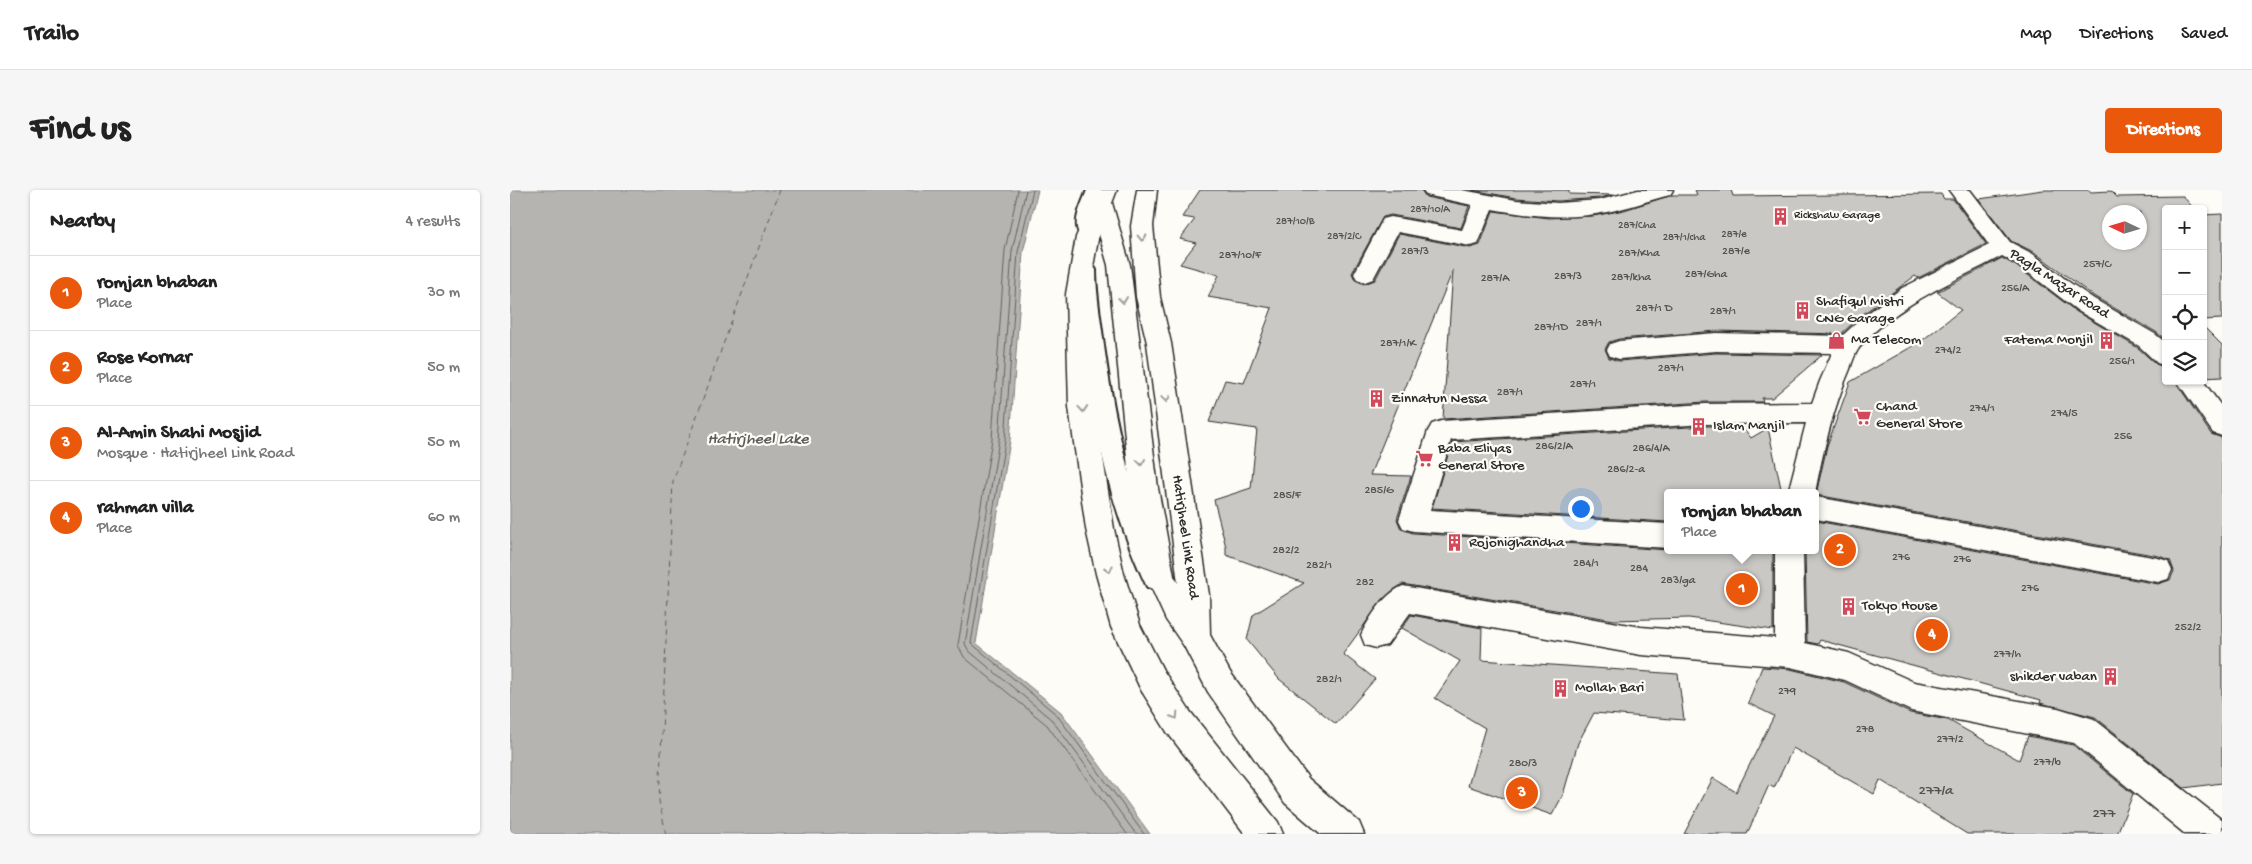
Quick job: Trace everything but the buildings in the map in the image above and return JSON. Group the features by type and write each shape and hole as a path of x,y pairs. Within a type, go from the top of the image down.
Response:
{"street":[{"name":"Hatirjheel Link Road","path":"1147,190 1142,226 1142,252 1148,297 1158,343 1194,595 1195,636 1219,682 1297,791 1347,834"},
{"path":"1433,190 1559,211 1602,207 1663,190"},
{"path":"1802,489 1809,456 1832,381 1848,345 1872,322 1910,294 2002,247 1959,190"},
{"path":"1101,194 1119,265 1144,488 1160,576 1176,612 1195,636"},
{"path":"1101,194 1087,237 1077,294 1085,426 1100,529 1110,574 1126,627 1152,680 1178,721 1214,764 1266,834"},
{"path":"1101,194 1086,219 1086,268 1096,362 1112,455 1142,554 1199,660 1278,765 1357,834"},
{"path":"1365,274 1390,224 1470,239 1484,200"},
{"name":"Pagla Mazar Road","path":"2002,247 2026,259 2060,288 2147,340 2162,353"},
{"path":"1618,350 1716,342 1848,345"},
{"path":"2192,385 2222,426"},
{"path":"1664,536 1413,520 1441,431 1705,414 1823,413"},
{"path":"1819,509 2158,570"},
{"path":"1789,554 1790,653"},
{"path":"1376,635 1403,599 1641,641 1790,653 1849,666 1911,696 2058,723 2083,730 2212,834"}],"water":[{"name":"Hatirjheel Lake","path":"510,190 1038,190 1023,252 1010,441 976,643 1061,712 1150,834 510,834"}],"ferry route":[{"path":"666,834 659,801 673,481 780,190"}],"place":[{"name":"Rickshaw Garage","path":"1780,216"},
{"name":"Shafiqul Mistri CNG Garage","path":"1802,311"},
{"name":"Ma Telecom","path":"1837,340"},
{"name":"Fatema Monjil","path":"2107,340"},
{"name":"Zinnatun Nessa","path":"1377,399"},
{"name":"Chand General Store","path":"1862,416"},
{"name":"Islam Manjil","path":"1699,426"},
{"name":"Baba Eliyas General Store","path":"1424,458"},
{"name":"Rojonighandha","path":"1455,543"},
{"name":"Rose Kornar","path":"1840,550"},
{"name":"romjan bhaban","path":"1742,589"},
{"name":"Tokyo House","path":"1848,606"},
{"name":"rahman villa","path":"1932,635"},
{"name":"shikder vaban","path":"2111,677"},
{"name":"Mollah Bari","path":"1561,688"},
{"name":"Al-Amin Shahi Mosjid","path":"1522,793"}]}
